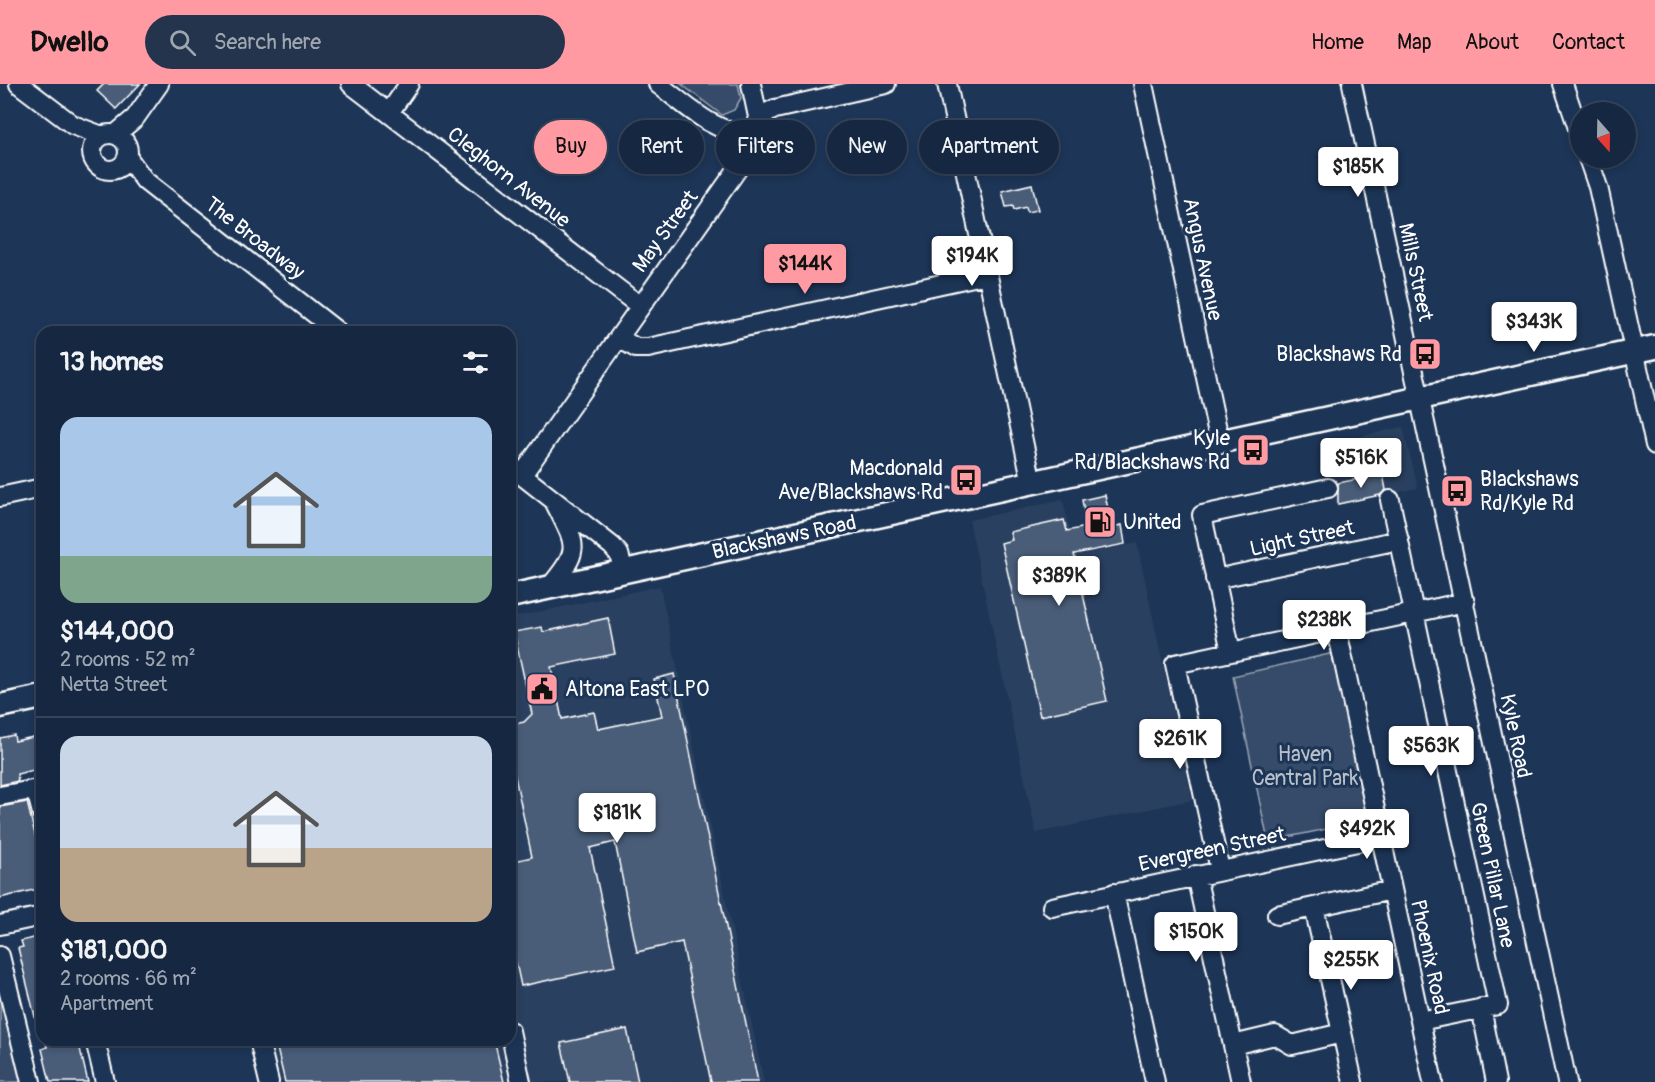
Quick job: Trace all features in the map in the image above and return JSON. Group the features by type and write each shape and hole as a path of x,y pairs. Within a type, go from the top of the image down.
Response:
{"main road":[{"name":"Blackshaws Road","path":"516,595 1645,349"},
{"path":"0,706 36,698"}],"street":[{"path":"20,84 73,124 117,148"},
{"path":"73,124 99,166 117,148 159,84"},
{"name":"Cleghorn Avenue","path":"351,84 640,306"},
{"path":"389,113 409,84"},
{"path":"658,84 708,123 716,127"},
{"path":"752,84 758,117 775,109 886,84"},
{"path":"947,84 1032,483"},
{"name":"Angus Avenue","path":"1143,84 1220,442"},
{"name":"Mills Street","path":"1352,84 1422,399"},
{"path":"1563,84 1570,105"},
{"path":"92,153 94,143 117,148"},
{"name":"The Broadway","path":"117,148 145,181 331,326"},
{"path":"1591,168 1645,349 1655,445"},
{"name":"May Street","path":"516,471 619,339 734,174"},
{"path":"619,339 636,348 648,348 987,274"},
{"name":"Kyle Road","path":"1422,399 1567,1082"},
{"path":"516,471 612,546 619,554 624,572"},
{"path":"1231,652 1202,514 1328,488"},
{"path":"0,497 36,489"},
{"path":"549,588 569,564 574,547 574,541 553,499"},
{"name":"Green Pillar Lane","path":"1390,500 1498,1005 1481,1008"},
{"name":"Light Street","path":"1215,579 1399,540"},
{"path":"1220,870 1175,664 1465,602"},
{"name":"Phoenix Road","path":"1337,630 1433,1082"},
{"path":"0,796 32,790 36,795"},
{"name":"Evergreen Street","path":"1052,907 1381,837"},
{"path":"1196,875 1241,1082"},
{"path":"1277,915 1392,890"},
{"path":"1114,893 1155,1082"},
{"path":"1314,907 1353,1082"},
{"path":"0,925 36,917"},
{"path":"0,956 31,1082"},
{"path":"1420,1021 1481,1008 1496,1082"},
{"path":"1233,1045 1275,1035 1292,1045 1342,1033"},
{"path":"96,1046 105,1082"},
{"path":"260,1046 269,1082"},
{"path":"513,1046 521,1082"}],"shaded area":[{"path":"1403,427 1418,488 1336,505 1323,445"},
{"path":"1063,500 1075,556 1137,543 1192,800 1036,833 969,520"},
{"path":"660,586 764,1082 261,1082 252,1046 516,1046 516,617"}],"green space":[{"path":"681,84 738,84 741,98 734,110 722,115"},
{"name":"Haven Central Park","path":"1334,653 1371,820 1268,841 1233,676"},
{"path":"0,983 25,1082 0,1082"}],"building":[{"path":"104,84 140,84 116,109 97,91"},
{"path":"1032,184 1038,210 1027,212 1026,207 1014,210 1013,206 1006,207 1002,191"},
{"path":"1383,474 1386,490 1380,495 1338,504 1338,483"},
{"path":"1105,495 1112,527 1122,525 1125,544 1074,554 1107,701 1040,716 1001,543 1012,540 1010,532 1064,520 1067,531 1087,527 1082,500"},
{"path":"608,618 615,654 551,667 562,719 594,712 598,729 662,716 654,679 674,674 758,1082 711,1082 682,942 637,952 615,842 590,848 615,966 521,986 516,962 516,861 532,857 516,781 516,724 524,722 532,714 516,641 516,632 542,627 543,632"},
{"path":"14,735 15,741 36,736 36,769 17,774 18,781 0,785 0,738"},
{"path":"27,802 36,839 36,889 0,898 0,807"},
{"path":"36,937 36,1021 18,948 23,947 21,941"},
{"path":"627,1029 638,1082 570,1082 561,1043"},
{"path":"85,1046 80,1049 88,1082 50,1082 42,1049"},
{"path":"276,1046 495,1046 504,1082 285,1082"}],"place":[{"name":"Blackshaws Rd","path":"1425,354"},
{"name":"Kyle Rd/Blackshaws Rd","path":"1253,450"},
{"name":"Macdonald Ave/Blackshaws Rd","path":"966,480"},
{"name":"Blackshaws Rd/Kyle Rd","path":"1457,491"},
{"name":"United","path":"1100,522"},
{"name":"Altona East LPO","path":"542,689"}]}
